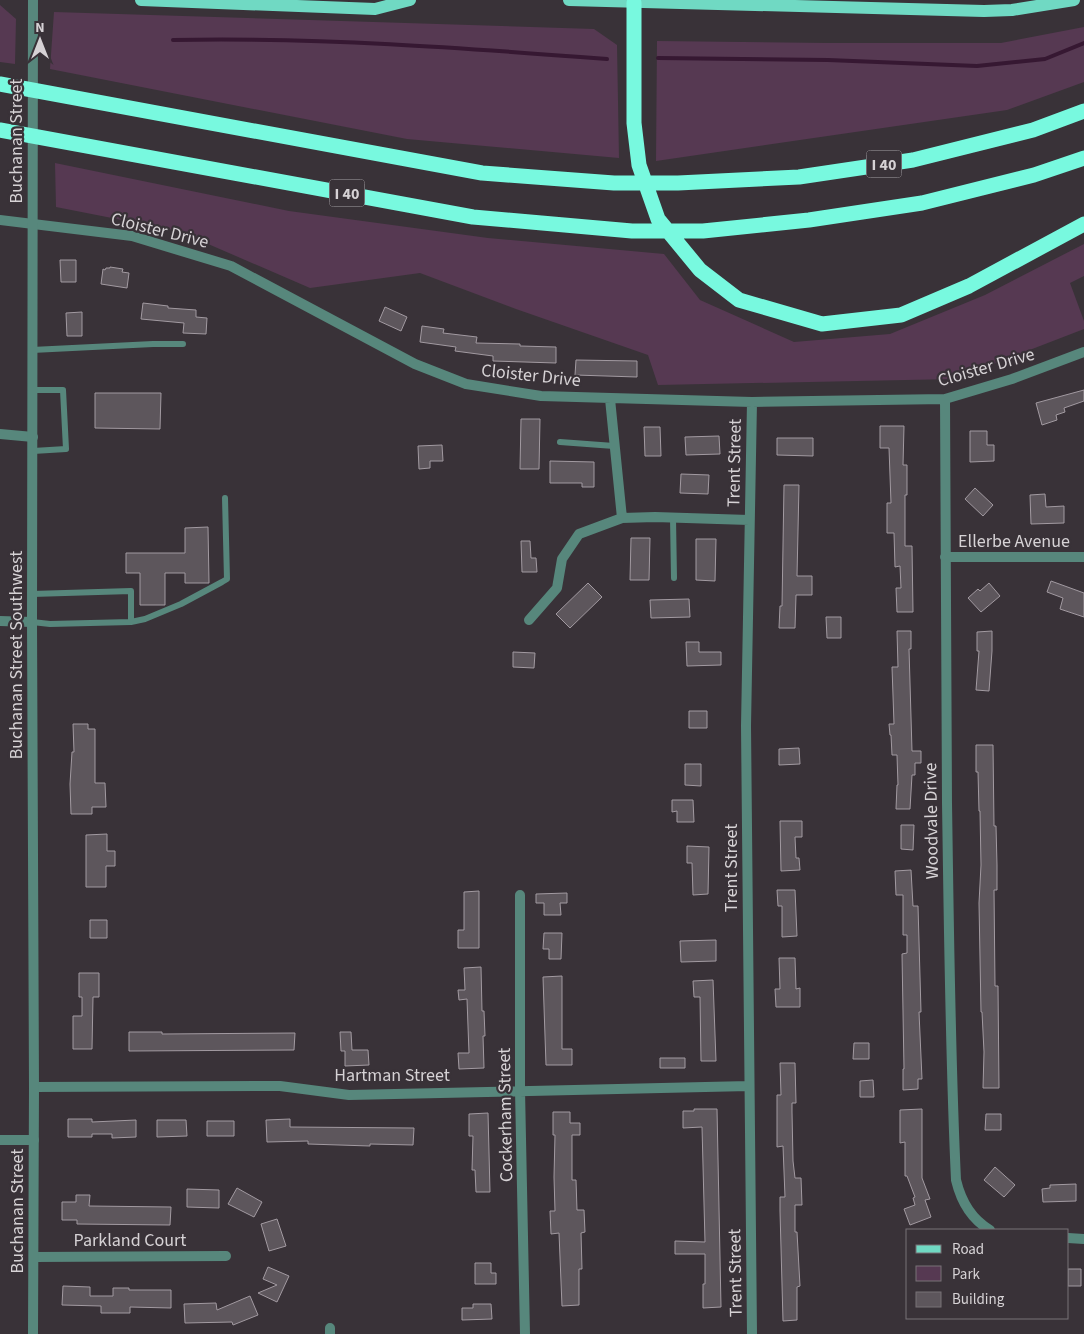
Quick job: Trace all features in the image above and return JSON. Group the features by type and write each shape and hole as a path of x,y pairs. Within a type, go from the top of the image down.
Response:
{"highway":[{"path":"634,1 634,123 639,165 642,174 658,219 700,270 739,300 822,324 901,315 969,286 1084,224"},
{"name":"I 40","path":"0,84 482,173 614,183 678,183 799,177 913,160 1033,130 1084,111"},
{"name":"I 40","path":"0,130 473,217 632,231 703,231 809,220 922,202 1034,175 1084,158"}],"main road":[{"path":"141,0 375,9 410,0"},
{"path":"569,0 897,4 1012,10 1069,1"}],"street":[{"name":"Buchanan Street","path":"32,0 32,223"},
{"name":"Cloister Drive","path":"0,220 132,236 230,266 415,364 466,384 541,396 752,402 945,398 1012,378 1084,352"},
{"name":"Buchanan Street Southwest","path":"32,223 34,1087"},
{"name":"Woodvale Drive","path":"945,398 949,964 956,1180 959,1191 970,1213 988,1229"},
{"path":"610,399 621,513"},
{"name":"Trent Street","path":"752,402 746,726 752,1334"},
{"path":"0,434 33,437"},
{"path":"529,620 558,588 562,559 579,534 621,513 674,518 749,520"},
{"name":"Ellerbe Avenue","path":"945,558 1084,557"},
{"path":"0,621 32,622"},
{"name":"Cockerham Street","path":"520,896 520,1090 525,1334"},
{"name":"Hartman Street","path":"34,1087 280,1086 349,1095 749,1086"},
{"name":"Buchanan Street","path":"33,1334 34,1087"},
{"path":"0,1140 34,1140"},
{"path":"1069,1238 1084,1239"},
{"name":"Parkland Court","path":"34,1257 226,1256"}],"lane":[{"path":"32,350 183,344"},
{"path":"33,390 63,390 66,449 33,451"},
{"path":"560,442 614,446"},
{"path":"32,622 50,624 131,622 145,619 181,604 227,579 225,498"},
{"path":"674,518 674,578"},
{"path":"32,594 131,591 131,622"}],"green space":[{"path":"0,5 16,19 15,64 0,62"},
{"path":"54,12 594,29 617,45 619,158 407,139 50,69"},
{"path":"1084,27 1084,82 1007,110 656,161 657,41 1001,43"},
{"path":"55,163 289,211 488,238 664,254 700,300 794,342 890,334 985,295 1084,244 1084,276 1070,283 1084,321 1084,329 954,379 658,385 648,355 420,273 310,288 178,231 56,207"}],"building":[{"path":"60,260 76,260 76,282 61,282"},
{"path":"110,267 123,269 122,272 129,273 127,288 101,284 103,269 105,270"},
{"path":"143,303 168,306 168,308 196,310 196,317 207,318 206,334 183,333 184,323 141,319"},
{"path":"385,307 407,317 401,331 379,321"},
{"path":"82,312 82,336 67,336 66,313"},
{"path":"422,326 444,329 443,333 477,337 476,343 556,347 556,363 493,361 493,356 455,351 456,347 420,342"},
{"path":"576,360 637,361 637,377 575,375"},
{"path":"1084,390 1084,401 1064,408 1065,412 1056,415 1057,420 1042,425 1036,403"},
{"path":"95,393 161,393 160,429 95,428"},
{"path":"521,419 540,419 539,469 520,469"},
{"path":"880,426 904,426 903,465 907,465 905,546 912,546 913,612 897,612 896,588 901,588 900,566 895,567 894,533 887,533 887,503 891,503 889,448 880,448"},
{"path":"644,427 660,427 661,456 645,456"},
{"path":"970,431 987,431 987,445 994,445 994,461 970,462"},
{"path":"719,436 720,454 686,455 685,437"},
{"path":"777,438 813,438 813,456 777,455"},
{"path":"442,445 443,461 430,461 430,468 419,469 418,446"},
{"path":"550,461 594,462 594,487 582,487 582,483 550,483"},
{"path":"681,474 709,475 708,494 680,493"},
{"path":"784,485 799,485 797,576 812,576 812,595 796,595 795,628 779,628 780,606 782,606"},
{"path":"975,488 993,505 983,516 965,499"},
{"path":"1045,494 1046,507 1064,506 1064,523 1031,524 1030,495"},
{"path":"208,527 209,583 185,583 185,573 165,573 165,605 140,605 140,573 126,573 126,553 185,553 185,528"},
{"path":"631,538 650,538 649,580 630,580"},
{"path":"696,539 716,539 715,581 696,580"},
{"path":"521,541 530,541 531,558 536,558 537,572 522,572"},
{"path":"1051,581 1084,593 1084,617 1060,609 1063,598 1047,592"},
{"path":"588,583 602,597 570,628 556,614"},
{"path":"989,583 1000,596 981,612 968,598 978,589 980,591"},
{"path":"689,599 690,617 651,618 650,600"},
{"path":"826,617 841,617 841,638 827,638"},
{"path":"897,631 911,631 911,649 909,649 912,751 921,751 921,763 915,763 915,775 912,775 910,809 896,809 898,785 897,755 892,755 889,724 894,724 892,667 898,667"},
{"path":"992,631 989,691 976,690 979,651 977,651 977,632"},
{"path":"686,642 699,642 699,652 721,652 721,665 687,666"},
{"path":"513,652 535,653 534,668 513,667"},
{"path":"689,711 707,711 707,728 689,728"},
{"path":"73,724 88,724 88,729 95,729 95,783 105,783 106,807 92,807 92,814 71,814 70,784 72,752 74,752"},
{"path":"976,745 993,745 994,826 996,826 997,865 997,890 994,890 995,986 998,986 999,1088 983,1088 984,1052 981,1012 979,903 981,865 980,811 978,772 976,772"},
{"path":"799,748 800,764 779,765 779,749"},
{"path":"685,764 701,764 701,786 685,785"},
{"path":"672,800 693,800 694,822 677,822 677,811 672,812"},
{"path":"780,821 802,821 802,837 795,837 796,858 799,858 800,870 781,871"},
{"path":"901,825 914,825 913,850 901,849"},
{"path":"107,834 107,851 115,851 115,866 106,866 106,887 86,887 86,835"},
{"path":"687,846 709,847 708,894 693,895 692,863 687,863"},
{"path":"911,870 913,906 918,906 922,1079 918,1079 918,1089 903,1090 902,954 907,953 907,935 903,935 903,895 896,895 895,871"},
{"path":"777,890 795,890 797,936 782,937 782,906 778,906"},
{"path":"479,891 479,948 458,948 458,930 464,930 464,892"},
{"path":"567,893 567,903 560,903 561,915 544,915 544,903 536,903 536,894"},
{"path":"90,920 107,920 107,938 90,938"},
{"path":"544,933 562,933 561,959 549,959 549,949 543,949"},
{"path":"716,940 716,961 681,962 680,941"},
{"path":"779,958 795,958 796,989 800,988 800,1007 776,1007 775,989 780,989"},
{"path":"481,967 482,1011 484,1011 485,1036 483,1036 484,1068 459,1069 458,1053 469,1053 467,999 459,1000 458,990 465,990 464,968"},
{"path":"79,973 99,973 99,997 93,997 92,1049 73,1049 73,1016 82,1016 82,997 79,997"},
{"path":"562,976 562,1049 572,1049 572,1065 546,1065 543,977"},
{"path":"713,980 716,1061 701,1061 700,997 694,997 693,981"},
{"path":"129,1032 162,1032 162,1034 295,1033 294,1050 129,1051"},
{"path":"340,1032 351,1032 352,1050 368,1050 369,1065 345,1066 345,1051 341,1051"},
{"path":"854,1043 869,1043 869,1059 853,1059"},
{"path":"660,1058 685,1058 685,1068 660,1068"},
{"path":"780,1063 795,1063 796,1103 792,1103 793,1161 795,1178 801,1178 802,1205 795,1205 795,1232 797,1232 800,1286 797,1287 797,1320 783,1321 780,1197 785,1197 783,1146 777,1147 777,1095 781,1095"},
{"path":"873,1080 874,1097 860,1097 860,1081"},
{"path":"694,1109 717,1109 721,1307 703,1308 705,1254 675,1254 675,1241 705,1242 702,1127 683,1128 683,1111 694,1111"},
{"path":"922,1109 922,1178 930,1199 925,1200 931,1217 910,1225 904,1209 915,1205 913,1198 915,1197 907,1176 905,1176 905,1142 900,1143 900,1110"},
{"path":"553,1112 570,1112 570,1123 580,1123 580,1135 572,1135 572,1180 576,1180 577,1210 584,1210 585,1232 581,1233 582,1269 579,1269 579,1305 562,1306 559,1233 551,1234 550,1211 555,1211 555,1135 553,1135"},
{"path":"488,1113 490,1192 476,1192 475,1170 472,1170 473,1136 469,1136 469,1114"},
{"path":"986,1114 1001,1114 1001,1130 985,1130"},
{"path":"68,1119 92,1119 92,1122 136,1120 136,1137 112,1138 112,1134 92,1134 92,1137 68,1137"},
{"path":"290,1119 290,1127 414,1128 413,1145 370,1144 370,1146 308,1144 308,1141 267,1142 266,1120"},
{"path":"157,1120 186,1120 187,1136 157,1137"},
{"path":"207,1121 234,1121 234,1136 207,1136"},
{"path":"995,1167 1015,1185 1004,1197 984,1180"},
{"path":"1076,1184 1076,1201 1043,1202 1042,1189 1050,1188 1050,1185"},
{"path":"237,1188 262,1202 254,1217 228,1204"},
{"path":"187,1189 219,1190 219,1208 187,1207"},
{"path":"76,1195 90,1195 89,1206 171,1207 170,1225 77,1224 77,1220 62,1220 62,1202 76,1202"},
{"path":"277,1219 286,1246 269,1251 261,1224"},
{"path":"475,1263 491,1263 491,1273 496,1273 496,1284 475,1284"},
{"path":"268,1267 289,1276 277,1302 258,1293 277,1285 263,1279"},
{"path":"1069,1269 1081,1269 1081,1286 1069,1286"},
{"path":"63,1286 90,1287 90,1296 113,1296 113,1288 171,1290 171,1308 130,1307 130,1313 101,1313 101,1306 62,1305"},
{"path":"250,1296 258,1315 233,1325 232,1322 185,1323 184,1304 216,1303 217,1310"},
{"path":"473,1304 491,1304 492,1319 462,1320 462,1308 473,1308"}],"waterway":[{"path":"173,40 336,42 444,47 607,59"},
{"path":"658,58 828,60 977,66 1045,59 1084,43"}]}
